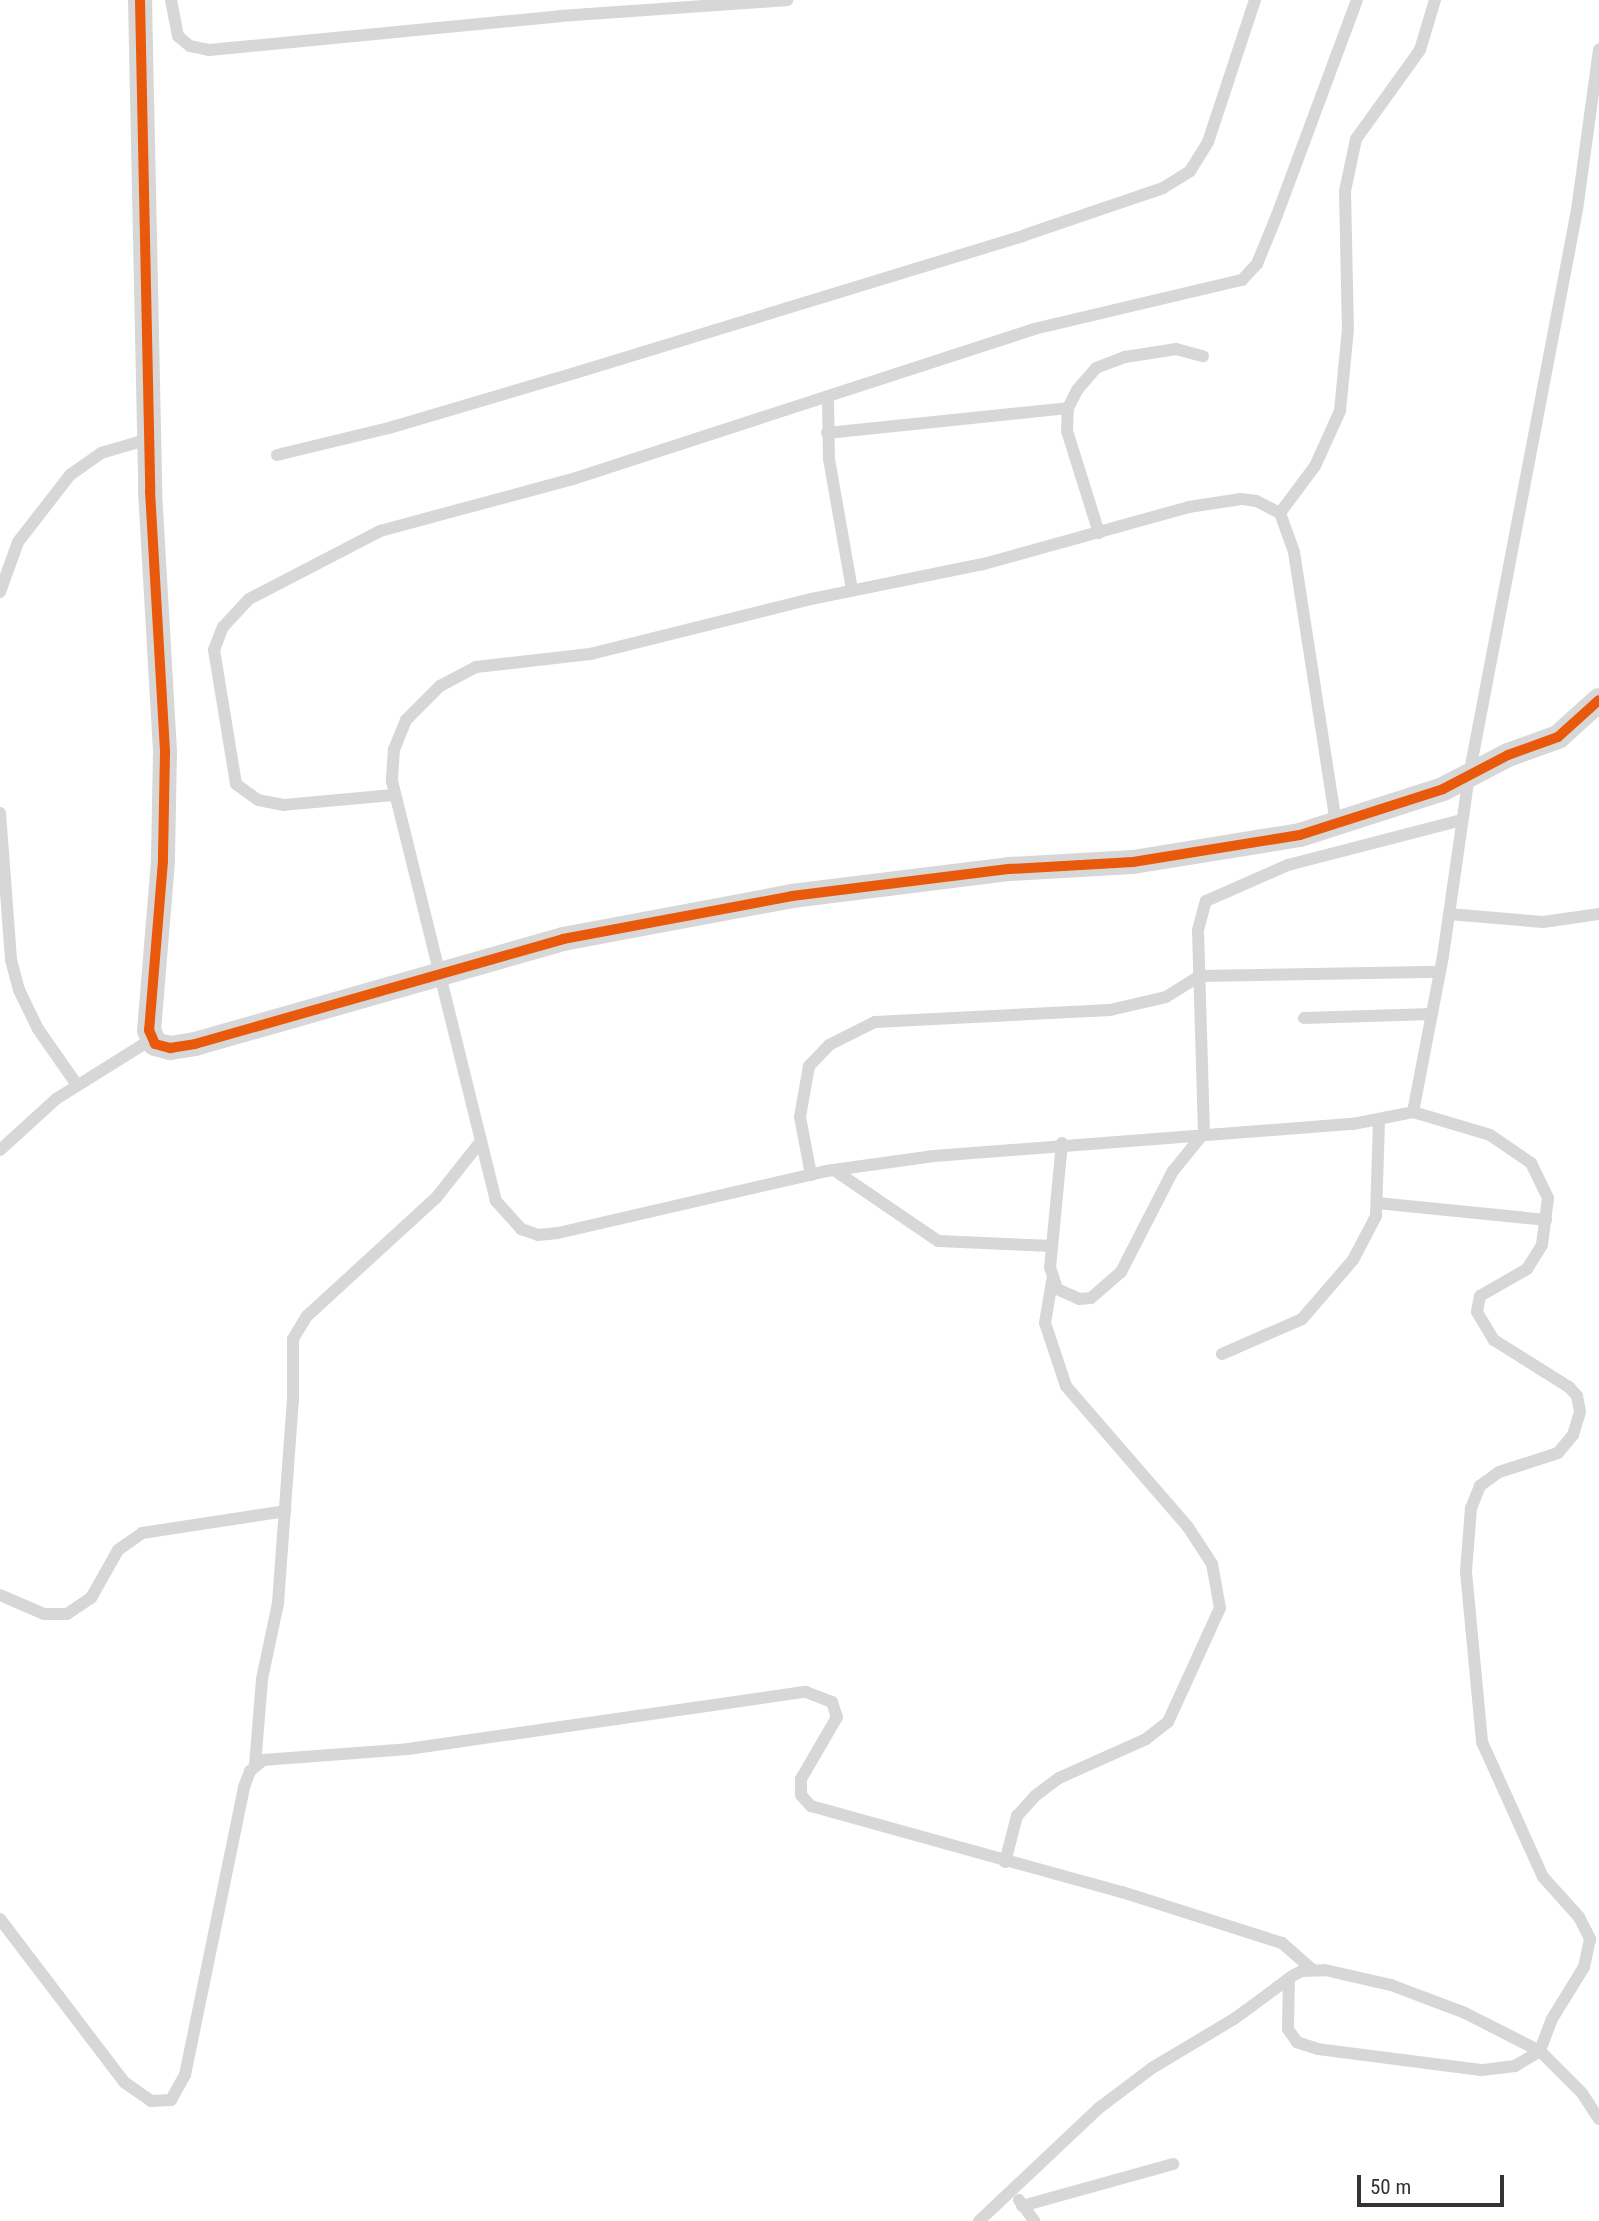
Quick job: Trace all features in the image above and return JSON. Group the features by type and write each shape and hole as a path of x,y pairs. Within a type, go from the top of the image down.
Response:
{"street":[{"path":"140,0 149,439 165,752 163,861 152,1039 161,1047 195,1044 440,971 563,939 792,896 998,871 1199,853 1336,823 1443,789 1558,737 1599,699"}],"lane":[{"path":"171,0 178,36 190,46 209,50 560,16 787,0"},
{"path":"277,455 389,428 575,373 1025,235 1163,188 1190,171 1208,142 1255,0"},
{"path":"393,795 285,805 258,800 236,784 214,671 214,650 223,627 249,599 380,531 576,478 1034,329 1242,280 1257,264 1357,0"},
{"path":"1280,513 1315,466 1340,411 1348,329 1346,191 1356,139 1419,50 1435,0"},
{"path":"1413,1112 1440,972 1469,776 1577,209 1599,50"},
{"path":"1099,533 1067,431 1068,408 1084,379 1109,362 1158,350 1203,356"},
{"path":"828,398 827,433 852,590"},
{"path":"827,433 1068,408"},
{"path":"0,592 19,542 71,475 101,453 149,439"},
{"path":"1289,1979 1288,2029 1297,2042 1318,2049 1481,2070 1515,2066 1540,2051 1552,2019 1584,1967 1591,1939 1579,1917 1543,1877 1482,1742 1466,1558 1473,1501 1480,1486 1500,1472 1558,1453 1578,1423 1580,1405 1569,1387 1494,1340 1477,1312 1480,1296 1527,1269 1537,1257 1546,1220 1545,1186 1531,1163 1490,1135 1413,1112 1379,1119 1062,1143 834,1170 538,1234 521,1229 496,1201 440,971 393,795 392,759 406,720 422,702 460,673 590,654 852,590 983,564 1226,500 1256,500 1280,513 1294,552 1336,823"},
{"path":"0,813 11,960 19,990 38,1029 77,1085"},
{"path":"1052,1281 1063,1295 1079,1300 1110,1283 1132,1258 1173,1171 1204,1133 1199,919 1206,901 1288,865 1462,820"},
{"path":"1449,914 1544,922 1599,914"},
{"path":"811,1175 800,1117 803,1081 816,1056 855,1029 893,1020 1110,1010 1166,997 1199,976 1440,972"},
{"path":"1304,1018 1432,1014"},
{"path":"0,1150 47,1105 152,1039"},
{"path":"1222,1354 1309,1313 1369,1236 1377,1203 1379,1119"},
{"path":"0,1919 124,2082 151,2101 171,2100 185,2074 243,1787 256,1765 285,1511 297,1329 422,1213 481,1141"},
{"path":"1005,1862 1017,1816 1041,1791 1146,1739 1168,1722 1220,1608 1212,1564 1188,1527 1066,1386 1046,1331 1045,1307 1052,1281 1052,1246 1062,1143"},
{"path":"834,1170 938,1241 1052,1246"},
{"path":"1377,1203 1546,1220"},
{"path":"0,1595 44,1614 67,1614 90,1598 118,1550 142,1533 285,1511"},
{"path":"256,1765 272,1758 408,1749 806,1692 832,1702 837,1717 802,1779 805,1801 820,1810 1122,1892 1282,1943 1313,1970 1414,1993 1540,2051 1582,2093 1599,2119"},
{"path":"979,2221 1014,2191 1099,2108 1289,1979 1313,1970"},
{"path":"1022,2206 1173,2164"},
{"path":"1014,2191 1034,2221"}],"cycle path":[{"path":"140,0 150,491 165,752 163,861 149,1030 155,1044 170,1048 195,1044 563,939 792,896 1010,869 1133,862 1300,835 1443,789 1508,755 1558,737 1599,700"}]}
